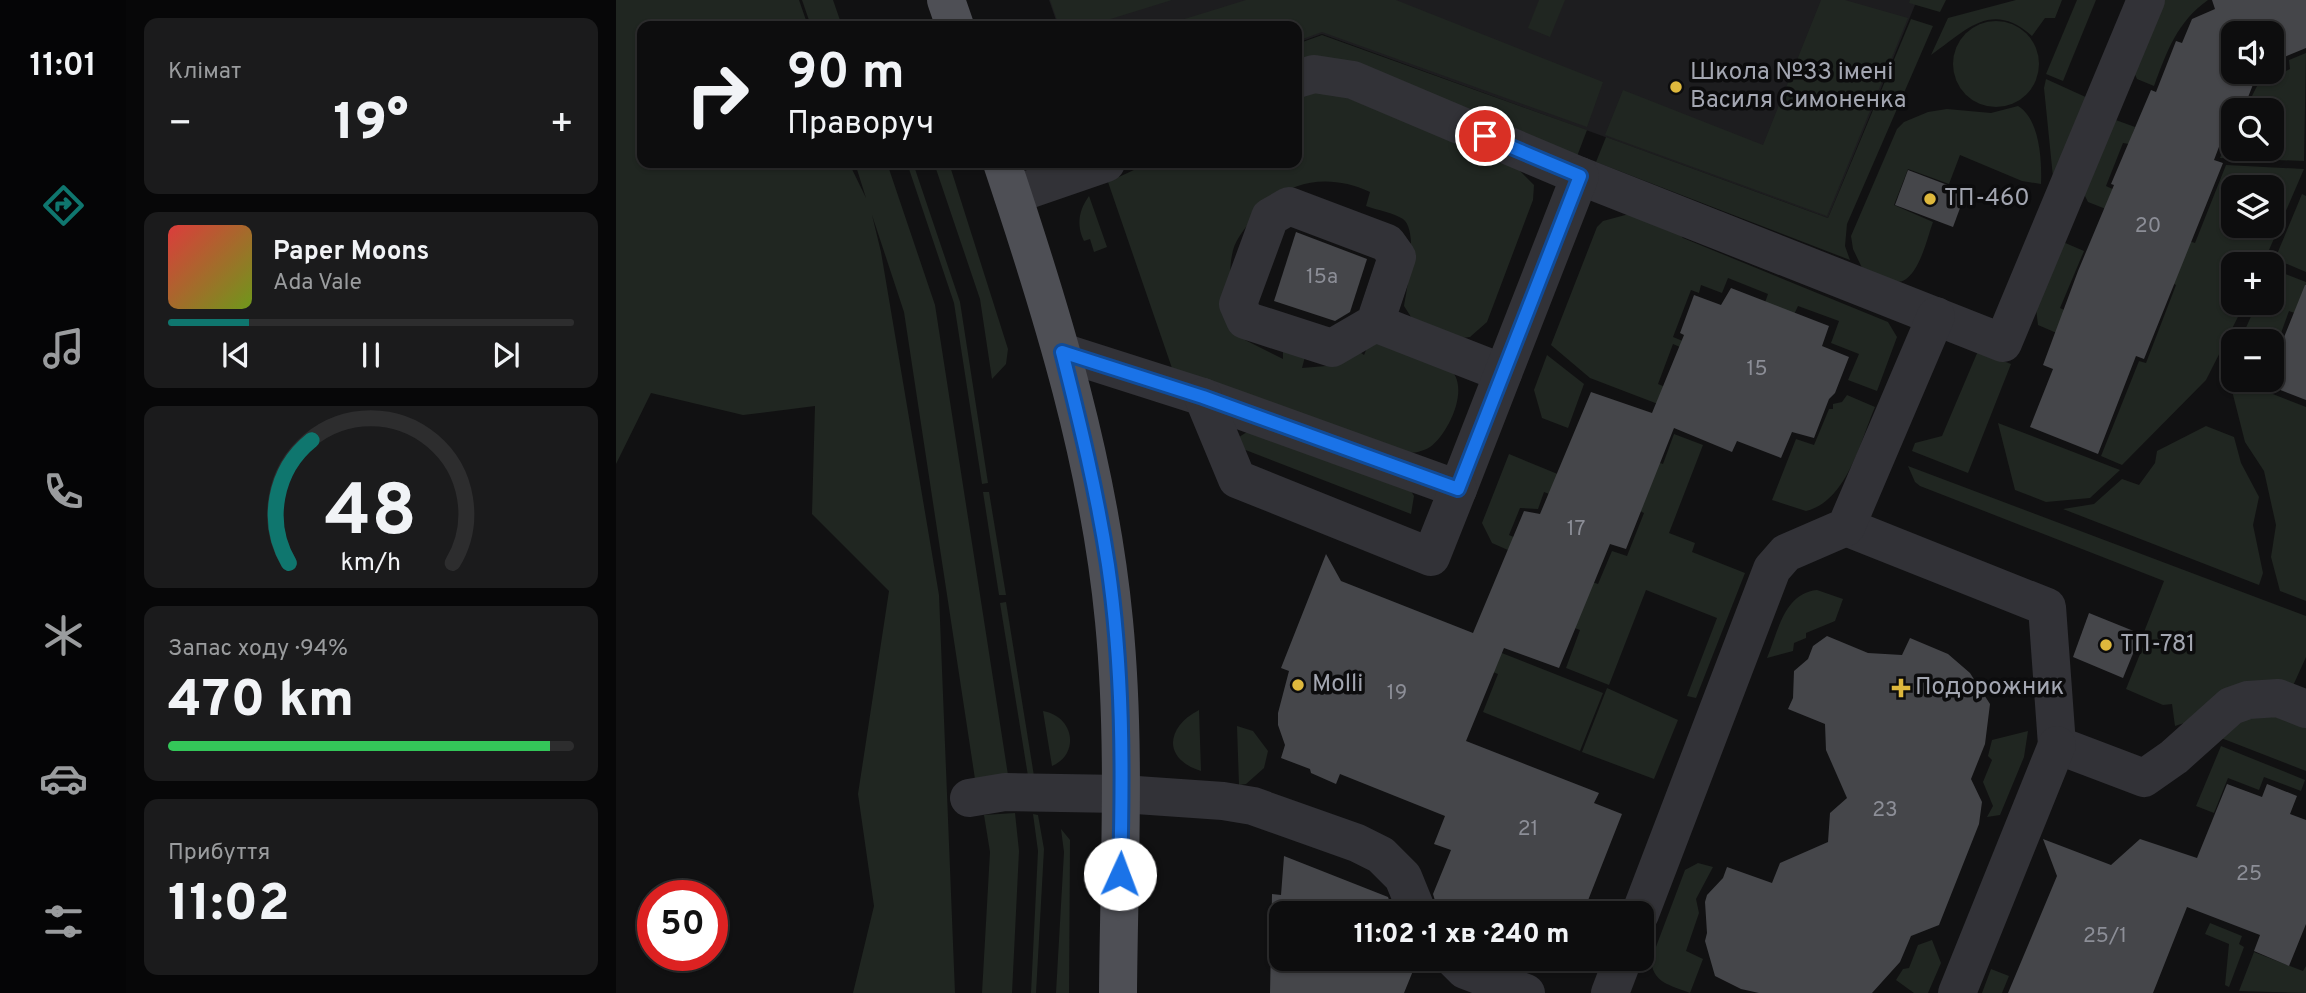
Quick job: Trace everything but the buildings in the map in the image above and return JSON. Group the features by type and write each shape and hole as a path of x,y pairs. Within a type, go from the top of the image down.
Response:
{"main road":[{"path":"946,0 953,21"},
{"path":"1008,179 1062,352 1091,468 1108,567 1119,689 1122,794 1118,993"}],"lane":[{"path":"1302,78 1314,74 1353,80 1580,176 2003,343 2146,0"},
{"path":"1008,179 1075,168"},
{"path":"1203,397 1237,479 1431,557 1580,176"},
{"path":"1645,901 1772,569 1786,553 1846,527 1936,316"},
{"path":"1375,323 1503,373"},
{"path":"1062,352 1203,397 1458,489"},
{"path":"1846,527 2047,607 2057,745 1957,993"},
{"path":"2057,745 2144,778 2174,757 2231,706 2248,700 2278,698 2306,709"},
{"path":"970,797 1005,792 1122,794 1223,801 1252,806 1357,843 1381,855 1403,877 1413,901"},
{"path":"1468,971 1526,993"},
{"path":"1610,993 1618,971"}],"shaded area":[{"path":"616,0 799,0 806,21 637,21 637,168 851,168 866,198 857,168 889,168 935,305 1008,775 975,779 904,312 872,215 881,252 939,595 955,993 853,993 874,906 858,794 889,591 812,514 815,406 743,415 651,393 616,464"},
{"path":"802,0 833,0 840,21 809,21"},
{"name":"Школа №33 імені Василя Симоненка","path":"1049,0 1917,0 1828,218 1322,34 1302,41 1302,21 1056,21"},
{"path":"1050,0 1172,0 1104,21 1057,21"},
{"path":"1246,0 1396,0 1603,82 1587,127 1322,32 1302,39 1302,21 1178,21"},
{"path":"1539,0 1565,0 1550,37 1528,28"},
{"path":"1821,0 1845,0 1908,18 1827,216 1605,135 1623,90 1763,145"},
{"path":"1910,0 1946,0 1940,12 1909,3"},
{"path":"2016,0 2062,0 2055,18 2045,18 2032,36 2017,25 2004,20 1992,20 1968,29 1931,55 1948,18"},
{"path":"2077,0 2096,0 2063,81 2046,74"},
{"path":"2163,0 2208,0 2181,28 2154,86 2137,79 2132,68"},
{"path":"1911,19 1933,26 1847,224 1845,246 1850,260 1596,162 1606,137 1828,218"},
{"path":"1996,21 2012,25 2026,34 2035,48 2039,64 2035,80 2026,94 2012,103 1996,107 1980,103 1966,94 1957,80 1953,64 1957,48 1966,34 1980,25"},
{"path":"1322,35 1587,130 1576,159 1302,65 1302,42"},
{"path":"2306,53 2304,161 2284,160 2284,98 2251,98 2258,84 2284,84 2284,72 2290,69 2289,60"},
{"path":"2046,79 2090,99 2053,177 2044,88"},
{"path":"1329,90 1517,168 1534,185 1533,200 1487,322 1470,337 1462,338 1413,320 1404,306 1411,261 1408,225 1399,217 1366,206 1370,192 1336,182 1304,184 1289,189 1262,208 1235,246 1231,266 1232,287 1245,340 1283,359 1283,346 1306,353 1302,368 1326,366 1356,349 1364,355 1375,329 1425,353 1451,370 1458,388 1450,422 1437,441 1418,452 1405,453 1174,374 1108,182 1138,168 1302,168 1302,93"},
{"path":"2018,106 2031,120 2035,130 2040,153 2041,184 2022,181 1960,155 1949,184 1908,169 1894,205 1933,222 1921,258 1911,275 1897,282 1864,272 1853,249 1851,236 1897,129 1904,122 1928,112 1947,109 1991,113"},
{"path":"2113,119 2135,127 2129,144 2123,143 2106,186 2119,192 2111,211 2088,202 2083,192"},
{"path":"2226,165 2304,169 2284,215 2284,175 2222,175"},
{"path":"909,168 915,168 960,302 988,483 982,484 954,303"},
{"path":"936,168 951,168 1008,349 1006,364 992,379 980,299"},
{"path":"2221,178 2221,238 2274,238 2268,252 2221,252 2221,315 2239,315 2232,329 2221,329 2221,350 2206,380 2122,465 2101,456 2139,361 2146,363 2176,285 2170,282 2186,240 2195,243"},
{"path":"2302,194 2306,196 2306,272 2284,263 2284,252 2278,252"},
{"path":"1089,196 1107,247 1094,252 1090,239 1084,241 1079,223"},
{"path":"1629,214 1675,228 1683,238 1888,322 1897,337 1877,391 1848,380 1859,354 1831,343 1839,321 1798,306 1789,325 1761,314 1768,294 1728,278 1722,293 1701,285 1699,293 1691,290 1673,337 1690,344 1687,350 1673,344 1658,384 1677,392 1671,409 1590,378 1551,345 1597,227 1603,221"},
{"path":"2063,242 2084,251 2060,308 2068,312 2059,334 2038,325 2036,308"},
{"path":"2284,274 2306,282 2306,317 2289,311 2282,329 2245,329 2252,315 2284,315"},
{"path":"1978,351 2011,364 1968,473 1912,451 1915,443 1942,436"},
{"path":"1547,355 1584,384 1568,428 1542,418 1534,390"},
{"path":"2232,392 2268,392 2306,407 2306,601 2280,591 2271,557 2276,525 2264,471 2245,442"},
{"path":"1847,395 1875,407 1842,483 1820,505 1806,511 1772,500 1796,439 1814,445 1829,409 1833,409 1833,404 1842,402"},
{"path":"1998,423 2120,470 2090,498 2046,502 2015,490"},
{"path":"2206,426 2234,437 2241,463 2259,497 2253,525 2263,573 2259,585 2063,509 2094,504 2122,479 2139,485 2155,463 2157,451"},
{"path":"1247,432 1411,491 1414,496 1411,514 1243,449 1239,437"},
{"path":"1674,434 1703,445 1669,533 1695,543 1692,552 1745,573 1696,698 1687,696 1717,618 1646,590 1609,685 1566,668 1580,630 1569,626 1592,582 1598,584 1612,551 1627,556 1644,513 1636,509 1655,461 1663,464"},
{"path":"1509,454 1560,475 1552,495 1544,492 1538,509 1520,508 1509,535 1523,541 1517,554 1492,543 1482,523"},
{"path":"1908,466 2306,616 2306,657 2292,688 2175,726 2172,704 2163,705 2126,689 2148,634 2144,632 2164,581 1920,486 1915,482"},
{"path":"983,492 989,492 1006,595 999,595"},
{"path":"1817,590 1843,599 1835,621 1806,633 1806,638 1794,643 1793,651 1767,658 1790,606 1797,598"},
{"path":"1006,602 1034,776 1028,776 1000,603"},
{"path":"1489,648 1603,693 1580,751 1483,712 1498,674 1482,668"},
{"path":"1607,688 1678,720 1654,779 1582,752"},
{"path":"1199,710 1201,771 1188,766 1180,759 1173,742 1180,725"},
{"path":"1043,711 1061,720 1070,736 1067,753 1052,766"},
{"path":"2243,714 2306,720 2306,771 2216,736"},
{"path":"1237,726 1253,731 1268,751 1264,768 1246,784 1239,785"},
{"path":"2028,731 2024,757 2000,815 1987,817 1993,806 1983,782 1992,760 1988,756 1992,740"},
{"path":"2221,746 2305,780 2301,791 2264,777 2259,790 2228,778 2214,813 2196,806"},
{"path":"1015,813 1019,851 1012,993 982,993 990,852 984,815"},
{"path":"1033,814 1038,815 1044,849 1036,993 1031,993 1038,851"},
{"path":"1061,829 1070,840 1069,993 1056,993 1064,852"},
{"path":"1698,863 1713,867 1696,899 1699,913 1686,951 1703,959 1690,993 1669,985 1654,971 1654,952 1685,870"},
{"path":"2210,923 2242,936 2239,944 2244,947 2229,987 2225,985 2229,944 2205,934"},
{"path":"1932,940 1941,963 1928,993 1914,993 1896,980 1903,969 1909,968 1918,945"},
{"path":"2254,952 2303,971 2306,966 2306,993 2239,991"},
{"path":"1991,969 2009,976 2002,993 1982,993"}],"place":[{"name":"Школа №33 імені Василя Симоненка","path":"1676,87"},
{"name":"ТП-460","path":"1930,199"},
{"name":"ТП-781","path":"2106,645"},
{"name":"Molli","path":"1298,685"},
{"name":"Подорожник","path":"1901,688"}],"route":[{"path":"1120,874 1122,794 1119,689 1108,567 1091,468 1062,352 1203,397 1458,489 1580,176 1485,136"}]}
